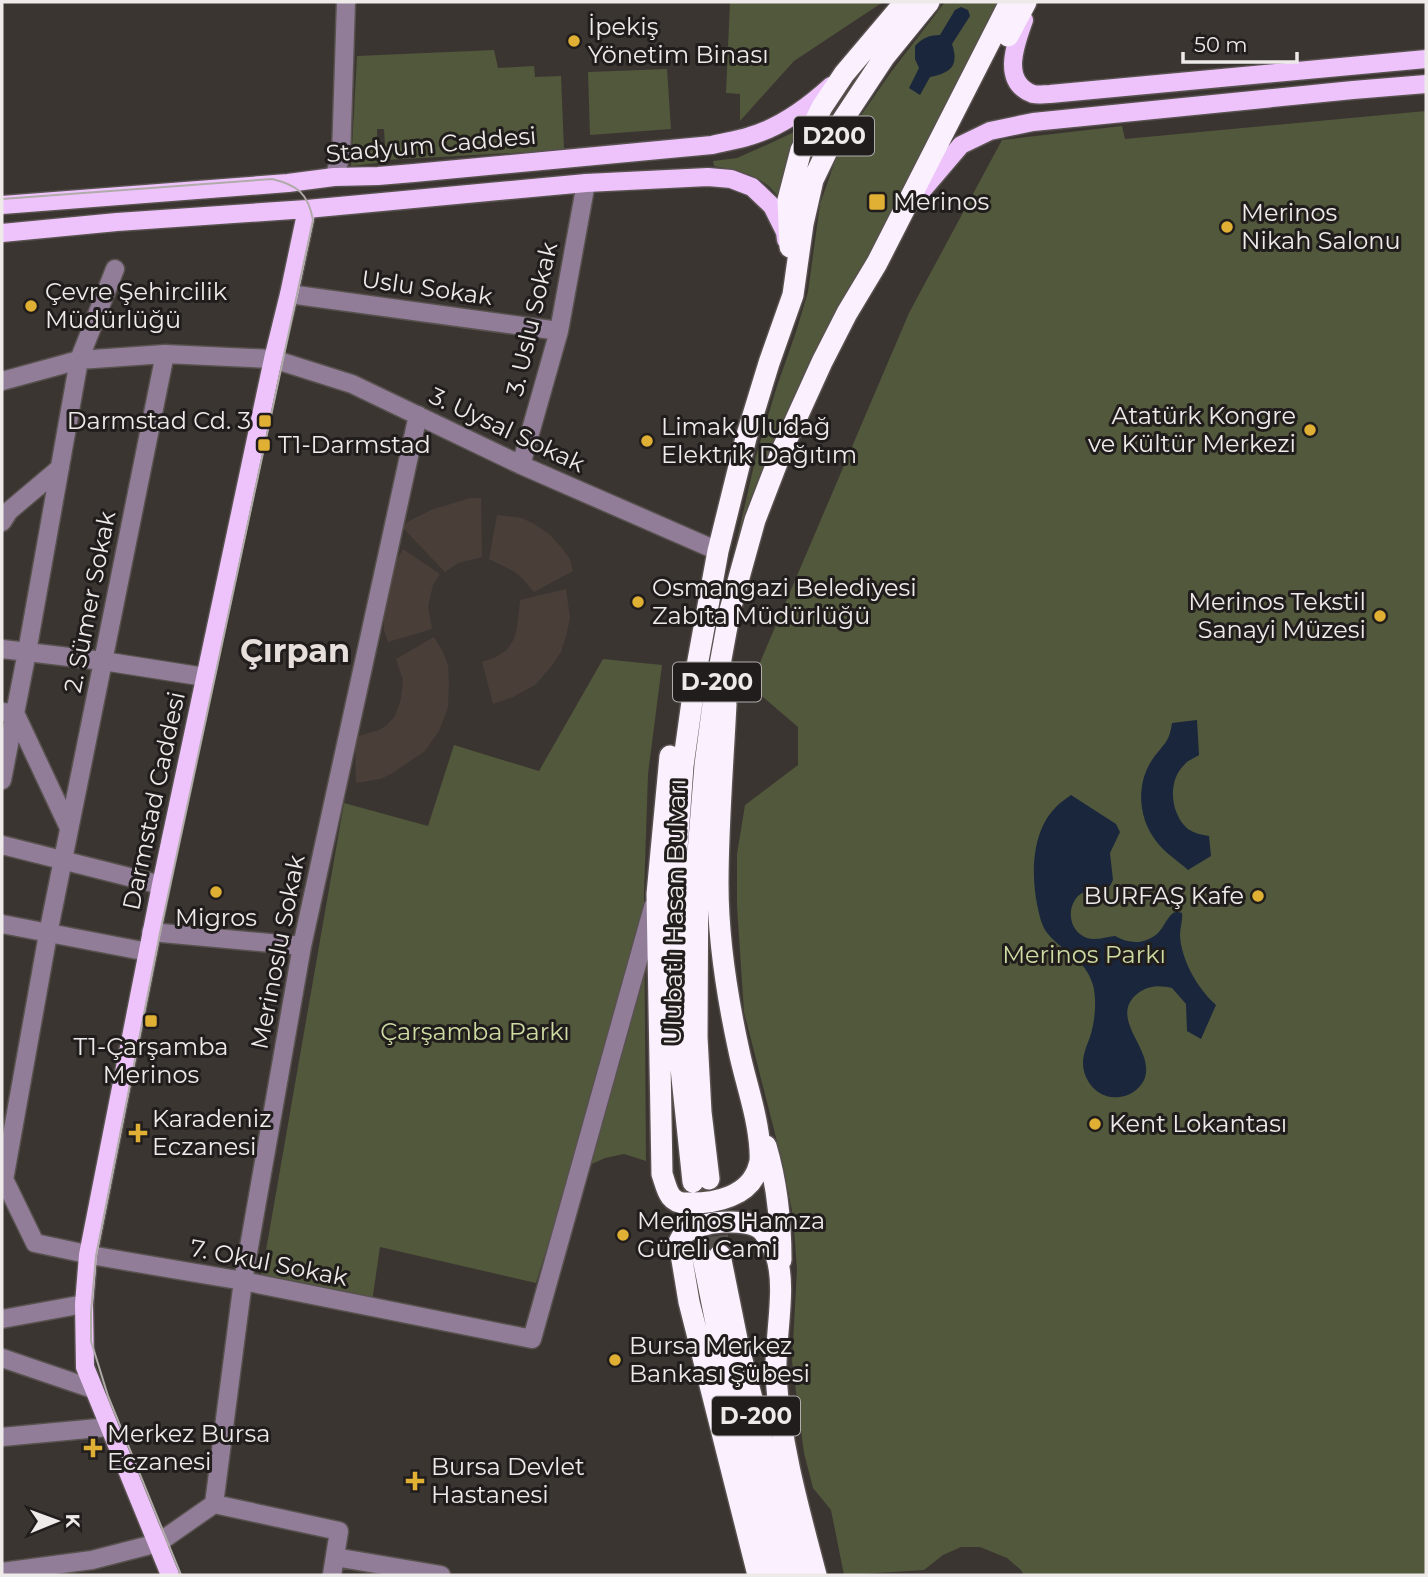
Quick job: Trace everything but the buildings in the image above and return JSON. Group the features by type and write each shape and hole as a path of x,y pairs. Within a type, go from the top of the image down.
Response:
{"highway":[{"path":"793,295 788,200 802,150 822,107 844,74 905,2"},
{"name":"D200","path":"793,295 803,224 813,180 847,113 885,56 929,2"},
{"path":"897,221 1010,2"},
{"path":"897,221 956,132 1028,2"},
{"name":"Ulubatlı Hasan Bulvarı","path":"793,295 768,363 746,438 718,551 683,766 677,861 678,1040 701,1181 697,1037 698,852 705,765 730,610 755,520 782,450 822,362 897,221"},
{"path":"730,610 718,885 725,977 744,1073 770,1161 776,1192 781,1236 776,1377 784,1438 816,1575"},
{"path":"697,667 669,761 657,894 662,1174 679,1242 689,1302 758,1575"},
{"path":"669,1197 678,1203 702,1203 729,1197 744,1189 754,1178 760,1163 755,1112"},
{"path":"679,1242 685,1233 705,1225 736,1221 747,1223 762,1231 776,1254 781,1283"},
{"name":"D-200","path":"777,1575 721,1348 711,1257 738,1344 797,1575"}],"main road":[{"path":"1028,2 1014,49 1013,73 1022,86 1034,94 1426,58"},
{"name":"Stadyum Caddesi","path":"2,205 288,183 334,177 414,173 712,145 751,136 785,121 816,100 844,74"},
{"path":"897,221 961,145 990,131 1033,122 1426,84"},
{"path":"2,233 307,209 586,183 708,177 731,179 752,187 772,205 785,232 793,295"},
{"name":"Darmstad Caddesi","path":"170,1575 85,1367 84,1304 88,1255 151,932 307,209"}],"street":[{"path":"334,177 341,156 346,2"},
{"name":"3. Uslu Sokak","path":"521,465 559,331 586,183"},
{"path":"2,780 8,712 27,652 79,360 116,269"},
{"name":"Uslu Sokak","path":"289,295 559,331"},
{"name":"3. Uysal Sokak","path":"2,381 79,360 165,354 273,359 352,384 521,465 718,551"},
{"name":"2. Sümer Sokak","path":"3,1178 7,1140 165,354"},
{"name":"Merinoslu Sokak","path":"214,1504 243,1281 302,946 418,415"},
{"path":"2,522 9,511 60,468"},
{"path":"2,649 205,677"},
{"path":"8,712 69,828"},
{"path":"2,845 161,885"},
{"name":"7. Okul Sokak","path":"3,1178 35,1243 88,1255 243,1281 532,1339 657,894"},
{"path":"2,924 148,952"},
{"path":"151,932 302,946"},
{"path":"2,1319 84,1304"},
{"path":"2,1358 93,1389"},
{"path":"2,1437 108,1427"},
{"path":"2,1572 92,1568 158,1542 214,1504 339,1531 332,1575"},
{"path":"335,1557 441,1575"}],"shaded area":[{"path":"470,498 481,498 482,557 458,563 445,572 403,528 407,522 431,510"},
{"path":"497,515 522,518 550,535 570,559 573,571 534,592 515,572 489,559"},
{"path":"403,549 440,574 433,585 428,606 432,629 388,642 384,630 384,608 395,563"},
{"path":"566,589 570,618 561,652 535,685 493,704 482,662 507,650 514,639 520,600"},
{"path":"434,637 448,665 449,681 448,707 439,731 425,751 391,774 380,779 356,783 355,737 387,725 395,716 401,699 403,680 396,659"}],"green space":[{"path":"730,2 883,2 794,61 740,121 740,94 726,93"},
{"path":"945,2 1003,2 838,326 711,654 756,456 808,292 820,204 835,161 853,127 891,72"},
{"path":"494,50 498,68 534,66 535,77 561,76 564,150 386,160 384,129 377,129 378,163 351,166 357,56"},
{"path":"667,69 671,129 590,135 588,72"},
{"path":"832,103 802,168 789,220 776,194 764,182 740,172 714,166 713,161 737,158 796,131"},
{"name":"Merinos Parkı","path":"1426,111 1426,1575 1024,1575 1007,1558 980,1547 961,1547 943,1555 924,1570 844,1575 831,1510 813,1488 804,1453 792,1361 797,1269 793,1216 783,1165 744,1012 737,906 737,854 745,805 798,765 798,727 750,686 909,313 1002,140 1122,126 1125,139"},
{"name":"Çarşamba Parkı","path":"603,659 662,665 648,774 644,893 646,1161 624,1154 605,1158 570,1174 536,1283 380,1247 372,1302 261,1279 344,803 428,826 454,745 539,771"}],"water":[{"path":"961,7 968,10 970,16 952,44 954,63 944,73 930,77 920,95 909,88 919,68 915,59 915,46 926,38 940,35 955,10"},
{"path":"1197,720 1199,755 1179,771 1173,797 1177,815 1182,823 1198,834 1209,836 1211,856 1188,870 1163,849 1150,832 1143,812 1141,790 1147,769 1167,740 1172,723"},
{"path":"1071,795 1116,824 1120,832 1110,853 1113,880 1110,886 1085,892 1074,901 1071,919 1076,930 1090,939 1115,936 1131,942 1142,941 1158,933 1172,914 1182,913 1180,935 1187,964 1203,991 1216,1005 1201,1039 1187,1031 1186,1004 1172,988 1154,987 1137,994 1130,1002 1128,1020 1144,1058 1146,1074 1143,1083 1136,1090 1121,1097 1100,1093 1085,1075 1084,1056 1095,1011 1093,985 1085,968 1046,931 1037,904 1034,866 1038,841 1047,818"}],"tunnel":[{"path":"693,1184 703,1258"},
{"path":"713,1205 720,1255"}],"tram line":[{"path":"2,199 272,179 295,187 308,203 313,220 160,933 96,1256 91,1341 108,1396 181,1575"}],"place":[{"name":"İpekiş Yönetim Binası","path":"574,41"},
{"name":"Merinos","path":"877,202"},
{"name":"Merinos Nikah Salonu","path":"1227,227"},
{"name":"Çevre Şehircilik Müdürlüğü","path":"31,306"},
{"name":"Darmstad Cd. 3","path":"265,421"},
{"name":"Atatürk Kongre ve Kültür Merkezi","path":"1310,430"},
{"name":"Limak Uludağ Elektrik Dağıtım","path":"647,441"},
{"name":"T1-Darmstad","path":"264,445"},
{"name":"Osmangazi Belediyesi Zabıta Müdürlüğü","path":"638,602"},
{"name":"Merinos Tekstil Sanayi Müzesi","path":"1380,616"},
{"name":"Migros","path":"216,892"},
{"name":"BURFAŞ Kafe","path":"1258,896"},
{"name":"T1-Çarşamba Merinos","path":"151,1021"},
{"name":"Kent Lokantası","path":"1095,1124"},
{"name":"Karadeniz Eczanesi","path":"138,1133"},
{"name":"Merinos Hamza Güreli Cami","path":"623,1235"},
{"name":"Bursa Merkez Bankası Şübesi","path":"615,1360"},
{"name":"Merkez Bursa Eczanesi","path":"93,1448"},
{"name":"Bursa Devlet Hastanesi","path":"415,1481"}],"district":[{"name":"Çırpan","path":"295,651"}]}
